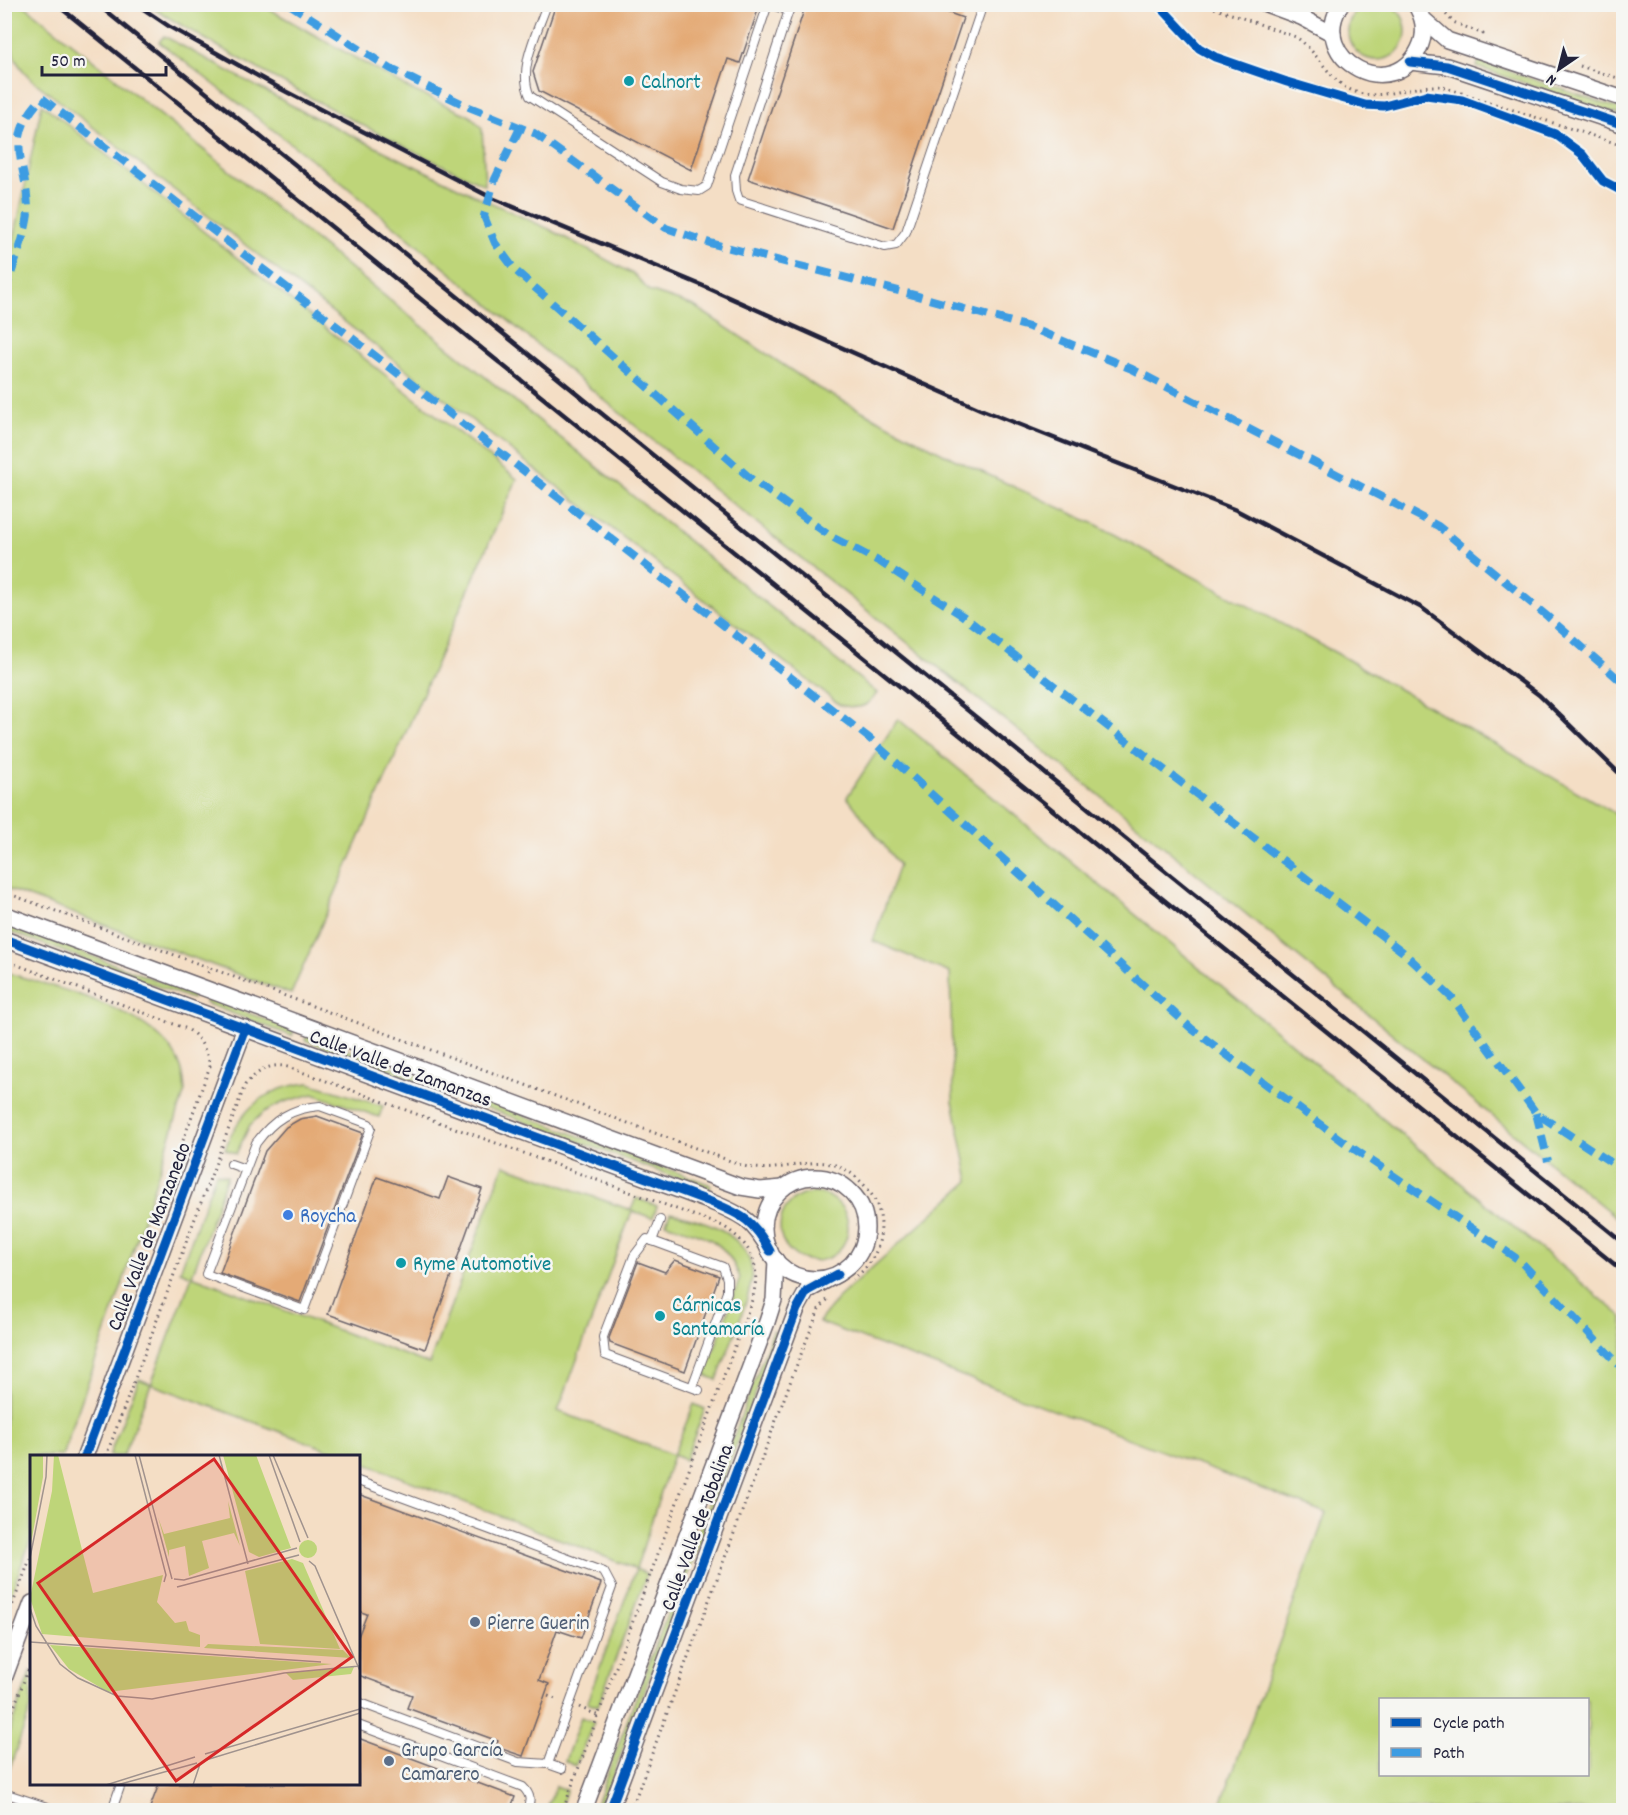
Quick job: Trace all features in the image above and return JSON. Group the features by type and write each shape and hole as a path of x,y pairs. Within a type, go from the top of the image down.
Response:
{"street":[{"path":"1266,4 1301,17 1333,34"},
{"path":"1341,4 1333,22 1333,34 1342,58 1363,72 1388,74 1410,62 1422,42 1419,11"},
{"path":"1419,11 1447,40 1623,99"},
{"path":"1410,62 1447,66 1623,125"},
{"name":"Calle Valle de Zamanzas","path":"4,914 741,1187 760,1190 783,1188"},
{"name":"Calle Valle de Zamanzas","path":"4,939 732,1210 757,1228 773,1256"},
{"name":"Calle Valle de Manzanedo","path":"85,1455 244,1028"},
{"path":"820,1177 843,1184 857,1198 866,1221 867,1234 857,1258 838,1274 809,1279 784,1268 773,1256 764,1231 765,1218 770,1204 783,1188 800,1179 820,1177"},
{"name":"Calle Valle de Tobalina","path":"584,1810 767,1322 774,1300 773,1256"},
{"name":"Calle Valle de Tobalina","path":"609,1810 796,1309 807,1291 838,1274"},
{"path":"4,1679 30,1608"}],"lane":[{"path":"547,4 525,71 525,85 530,96 642,171 681,189 699,191 707,186 769,4 790,8 735,175 739,200 885,247 896,245 906,232 983,5"},
{"path":"320,1106 369,1124 371,1128 304,1310 206,1275 244,1169 256,1143 270,1125 287,1113 303,1107 320,1106"},
{"path":"231,1164 244,1169"},
{"path":"652,1241 660,1220"},
{"path":"647,1239 652,1241 723,1267 727,1278 727,1293 695,1388 605,1354 603,1349 603,1337 634,1256 642,1243 647,1239"},
{"path":"360,1482 604,1572 612,1587 548,1764"},
{"path":"360,1703 518,1762 548,1764 562,1769"},
{"path":"360,1726 523,1787 529,1794 527,1810"},
{"path":"112,1810 121,1785"},
{"path":"4,1793 56,1810"}],"path":[{"path":"1203,4 1296,37 1308,45 1339,83 1358,93 1375,95 1424,85 1440,86 1623,146"},
{"path":"1394,103 1426,95 1462,100 1555,134"},
{"path":"1343,99 1365,105"},
{"path":"4,892 210,968"},
{"path":"4,960 180,1026 197,1037 209,1059 210,1066 158,1212"},
{"path":"106,1455 245,1085 266,1067 279,1064 288,1067 723,1226 736,1235 750,1253 755,1265 756,1285 563,1810"},
{"path":"4,1627 30,1559"},
{"path":"4,1733 30,1665"},
{"path":"584,1709 599,1716"}],"green space":[{"path":"1377,2 1388,4 1401,15 1406,31 1404,42 1393,55 1377,60 1366,58 1353,47 1348,31 1350,20 1361,7"},
{"path":"13,5 24,5 877,693 873,698 861,706 840,705 32,80 18,63 11,46 10,27"},
{"path":"147,5 262,5 410,89 470,116 482,128 485,185 314,100"},
{"path":"164,36 302,111 549,229 635,275 649,291 694,306 818,388 954,459 1097,525 1338,654 1623,818 1623,1223 1152,837 655,442 342,183 159,42"},
{"path":"1479,61 1623,110 1623,116 1477,67"},
{"path":"42,104 517,479 291,994 5,888 4,287"},
{"path":"898,719 1623,1317 1623,1810 1219,1810 1326,1513 819,1322 837,1299 969,1181 953,1101 950,973 873,941 899,865 847,797"},
{"path":"5,923 193,994 192,999 5,930"},
{"path":"5,972 105,1005 131,1017 153,1031 170,1048 181,1068 185,1091 120,1291 62,1455 30,1455 30,1542 5,1610"},
{"path":"207,998 294,1030 292,1036 205,1003"},
{"path":"307,1035 711,1185 709,1190 305,1040"},
{"path":"309,1083 383,1106 379,1117 313,1094 284,1102 264,1112 250,1125 236,1154 225,1149 238,1122 256,1102 280,1089"},
{"path":"504,1165 631,1210 636,1198 657,1206 653,1218 632,1211 558,1411 673,1455 636,1569 360,1461 360,1455 342,1455 151,1384 192,1276 429,1364"},
{"path":"216,1173 227,1176 192,1276 180,1271"},
{"path":"814,1193 827,1196 838,1203 845,1214 848,1227 845,1240 838,1251 827,1258 814,1261 801,1258 790,1251 783,1240 780,1227 783,1214 790,1203 801,1196"},
{"path":"670,1212 722,1230 739,1243 750,1261 752,1274 748,1296 717,1380 705,1375 740,1278 734,1264 720,1246 702,1235 666,1223"},
{"path":"773,1331 778,1333 600,1810 594,1810"},
{"path":"139,1379 151,1384 123,1455 109,1455"},
{"path":"694,1404 705,1409 685,1460 673,1455"},
{"path":"636,1569 647,1574 598,1706 587,1702"},
{"path":"30,1673 30,1711 5,1781 5,1744"},
{"path":"581,1717 594,1722 575,1766 565,1761"},
{"path":"556,1786 567,1790 559,1810 546,1810"}],"building":[{"name":"Calnort","path":"556,4 760,4 740,63 728,59 691,170 539,91 533,72"},
{"path":"806,4 925,4 963,18 893,228 748,179"},
{"name":"Roycha","path":"317,1116 363,1133 300,1302 220,1273 265,1151 286,1127 300,1119"},
{"name":"Ryme Automotive","path":"377,1177 440,1199 448,1177 482,1189 425,1349 328,1314"},
{"name":"Cárnicas Santamaría","path":"675,1260 719,1276 685,1371 610,1343 609,1338 638,1262 665,1272"},
{"name":"Pierre Guerin","path":"360,1495 601,1583 581,1638 557,1630 539,1680 549,1684 523,1756 496,1747 498,1741 407,1708 412,1695 360,1676 360,1632 367,1614 360,1612"},
{"name":"Grupo García Camarero","path":"360,1739 515,1797 510,1810 149,1810 159,1785 360,1785"}],"railway":[{"path":"56,4 1624,1272"},
{"path":"97,4 1624,1243"},
{"path":"136,4 170,27 281,89 492,198 701,285 980,409 1236,510 1422,608 1539,695 1624,778"}],"marked path":[{"path":"289,4 391,69 469,107 534,133 666,228 710,243 1029,327 1132,369 1438,526 1547,616 1624,684"},
{"path":"4,294 28,217 20,139 23,126 42,98 869,738 1192,1029 1348,1145 1519,1260 1624,1370"},
{"path":"520,128 495,179 484,216 495,243 515,270 750,478 830,536 880,562 963,616 1403,952 1453,999 1536,1113 1612,1163"},
{"path":"1536,1113 1548,1161"}],"cycle path":[{"path":"1158,4 1199,48 1215,57 1287,82 1365,105 1384,106 1426,95 1462,100 1555,134 1582,154 1603,181 1624,192"},
{"path":"1410,62 1447,66 1624,125"},
{"path":"4,939 711,1202 740,1215 759,1233 770,1251"},
{"path":"85,1455 245,1028"},
{"path":"610,1810 797,1309 807,1291 838,1274"}],"place":[{"name":"Calnort","path":"629,81"},
{"name":"Roycha","path":"288,1215"},
{"name":"Ryme Automotive","path":"401,1263"},
{"name":"Cárnicas Santamaría","path":"660,1316"},
{"name":"Pierre Guerin","path":"475,1622"},
{"name":"Grupo García Camarero","path":"389,1761"}]}
